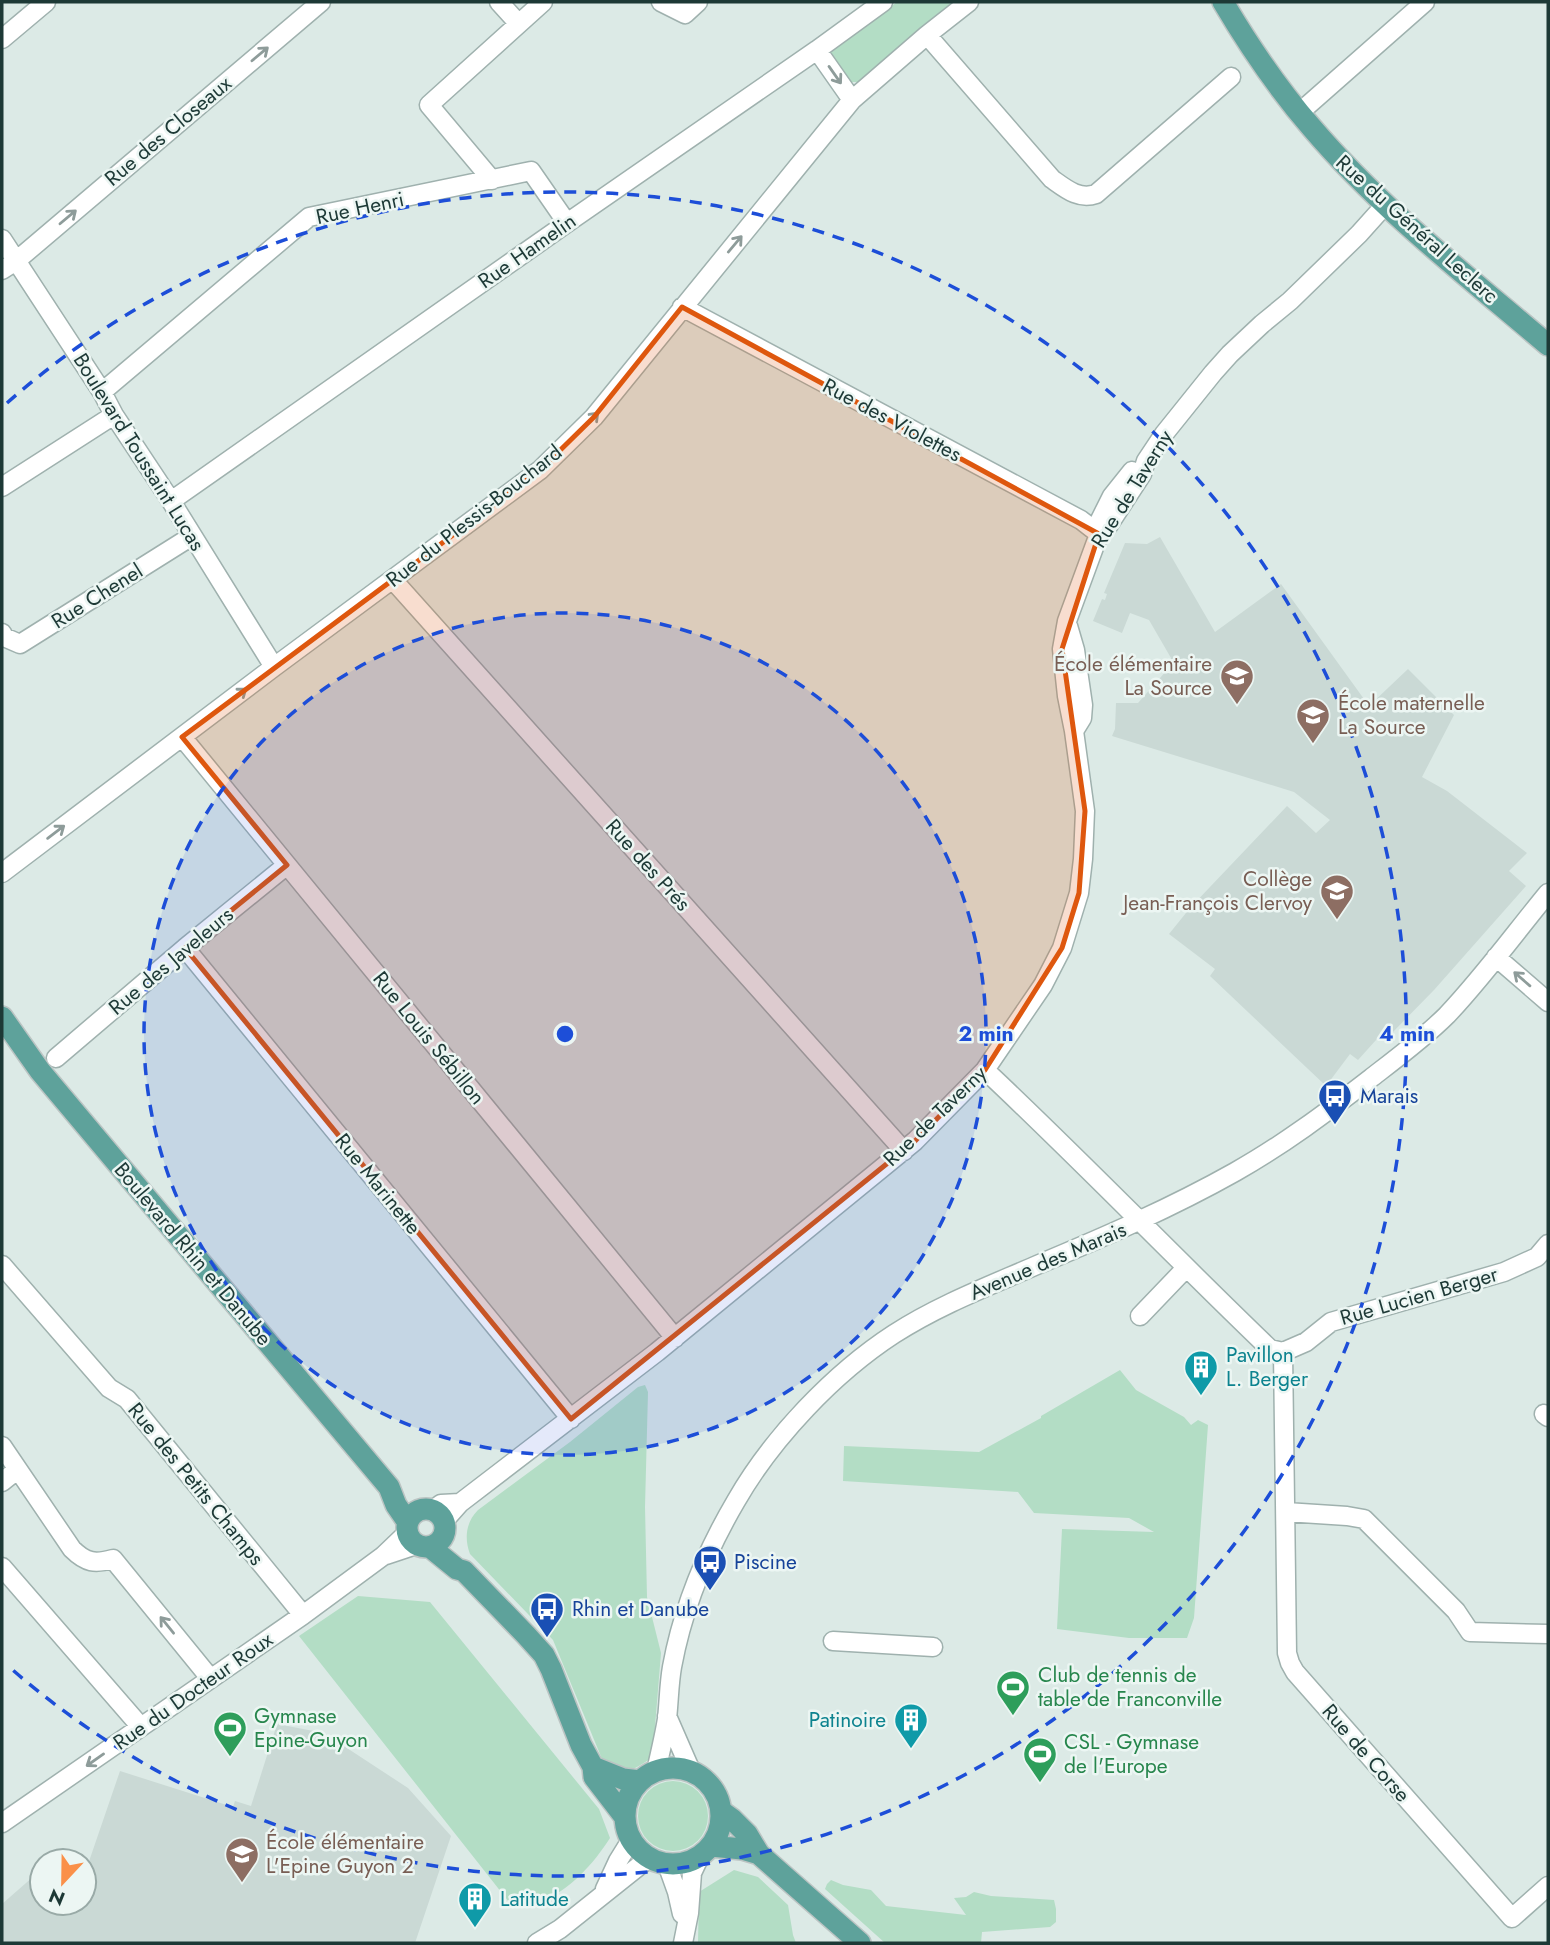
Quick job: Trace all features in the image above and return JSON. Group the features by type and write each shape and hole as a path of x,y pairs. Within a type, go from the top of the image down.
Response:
{"main road":[{"name":"Rue du Général Leclerc","path":"1223,2 1259,61 1334,153 1385,205 1548,345"},
{"name":"Boulevard Rhin et Danube","path":"2,1017 40,1071 389,1487 406,1496 425,1528 463,1563 464,1571 544,1656 593,1767 594,1777 624,1816"},
{"path":"593,1767 623,1779 648,1776 667,1768 679,1768 702,1778 712,1787 718,1798 721,1824 717,1836 705,1851 690,1861 658,1861 639,1850 627,1833 624,1816 626,1803 631,1791 648,1776"},
{"path":"721,1811 747,1834 759,1854 860,1943"},
{"path":"705,1851 742,1849 759,1854"}],"street":[{"path":"2,39 46,2"},
{"name":"Rue des Closeaux","path":"9,266 321,2"},
{"path":"499,2 518,23"},
{"path":"492,180 429,104 543,2"},
{"path":"661,2 685,14 698,2"},
{"name":"Rue Hamelin","path":"171,501 883,2"},
{"name":"Rue du Plessis-Bouchard","path":"2,873 540,470 594,417 852,100 969,2"},
{"path":"1299,113 1426,2"},
{"path":"927,35 1052,179 1070,191 1089,197 1096,194 1231,77"},
{"path":"817,50 852,100"},
{"name":"Rue Henri","path":"102,392 309,217 531,171 567,223"},
{"name":"Rue de Taverny","path":"425,1528 675,1338 904,1151 985,1070 1043,985 1059,954 1079,893 1085,811 1074,731 1071,669 1062,649 1067,621 1099,534 1108,526 1121,495 1142,474 1146,461 1230,354 1290,301 1385,205"},
{"name":"Boulevard Toussaint Lucas","path":"2,239 9,266 102,392 274,667"},
{"name":"Rue des Violettes","path":"682,307 1081,520 1099,534"},
{"path":"2,487 114,415"},
{"name":"Rue Chenel","path":"2,633 4,637 20,644 192,536"},
{"name":"Rue des Prés","path":"393,580 904,1151"},
{"name":"Rue Louis Sébillon","path":"182,737 675,1338"},
{"name":"Rue des Javeleurs","path":"56,1058 287,865"},
{"name":"Avenue des Marais","path":"648,1776 663,1743 669,1689 681,1628 711,1546 744,1488 765,1458 806,1410 851,1367 898,1332 961,1298 1140,1220 1271,1151 1322,1116 1444,1018 1548,893"},
{"name":"Rue Marinette","path":"185,948 571,1419"},
{"path":"1496,957 1548,1002"},
{"path":"985,1070 1270,1349 1283,1352"},
{"name":"Rue Lucien Berger","path":"1283,1352 1306,1342 1331,1322 1504,1272 1537,1257 1548,1244"},
{"name":"Rue des Petits Champs","path":"2,1265 109,1388 127,1399 303,1615"},
{"path":"1140,1316 1186,1268"},
{"name":"Rue de Corse","path":"1283,1352 1287,1653 1290,1663 1295,1672 1512,1918 1548,1886"},
{"path":"2,1446 72,1549 82,1559 100,1562 113,1559 210,1678"},
{"path":"2,1482 17,1470"},
{"path":"1286,1511 1364,1519 1456,1611 1470,1632 1548,1634"},
{"name":"Rue du Docteur Roux","path":"2,1823 425,1528"},
{"path":"2,1567 141,1727"},
{"path":"833,1641 933,1647"},
{"name":"Avenue des Marais","path":"667,1716 691,1772"},
{"path":"604,1892 631,1840"},
{"path":"684,1941 692,1873 705,1851"},
{"path":"537,1943 560,1929 604,1892 658,1861 681,1906 684,1941"}],"highlighted area":[{"path":"682,307 1099,534 1062,649 1085,811 1079,893 1062,948 985,1070 915,1141 571,1419 185,948 287,865 182,737 540,470 594,417"}],"shaded area":[{"path":"1160,537 1215,632 1281,584 1369,706 1408,669 1454,715 1422,777 1447,791 1527,853 1509,871 1526,886 1434,990 1390,1035 1385,1030 1358,1060 1350,1054 1326,1086 1210,976 1215,969 1169,934 1190,908 1287,806 1316,833 1330,820 1294,792 1112,736 1115,729 1116,703 1138,703 1167,670 1171,658 1149,620 1130,613 1122,633 1093,621 1102,599 1105,600 1107,594 1104,593 1125,543 1147,544"},
{"path":"277,1724 324,1733 408,1788 451,1836 415,1943 2,1943 2,1904 28,1881 28,1917 98,1917 98,1847 94,1847 120,1771 233,1807 235,1801 251,1806"}],"green space":[{"path":"897,2 956,2 899,52 896,49 858,82 849,82 828,53"},
{"path":"1120,1370 1136,1390 1184,1417 1191,1425 1198,1420 1208,1425 1194,1618 1187,1638 1129,1638 1057,1629 1062,1529 1154,1532 1129,1518 1034,1513 1018,1492 843,1481 844,1446 979,1452"},
{"path":"645,1385 648,1392 645,1507 647,1597 661,1653 651,1758 631,1770 622,1770 602,1759 553,1640 470,1554 467,1536 471,1520 478,1510 570,1442 638,1387"},
{"path":"358,1596 430,1602 599,1809 610,1838 571,1884 551,1897 513,1907 299,1636"},
{"path":"673,1781 698,1791 708,1816 698,1841 673,1851 648,1841 638,1816 648,1791"},
{"path":"734,1870 758,1877 788,1905 796,1943 698,1943 699,1892"},
{"path":"831,1880 871,1890 886,1906 966,1915 954,1898 966,1897 974,1892 991,1896 1054,1900 1056,1922 1050,1927 982,1932 981,1943 885,1943 825,1889"}],"place":[{"name":"École élémentaire La Source","path":"1237,706"},
{"name":"École maternelle La Source","path":"1313,745"},
{"name":"Collège Jean-François Clervoy","path":"1337,921"},
{"name":"Marais","path":"1335,1126"},
{"name":"Pavillon L. Berger","path":"1201,1397"},
{"name":"Piscine","path":"710,1592"},
{"name":"Rhin et Danube","path":"547,1639"},
{"name":"Club de tennis de table de Franconville","path":"1013,1717"},
{"name":"Patinoire","path":"911,1750"},
{"name":"Gymnase Epine-Guyon","path":"230,1758"},
{"name":"CSL - Gymnase de l'Europe","path":"1040,1784"},
{"name":"École élémentaire L'Epine Guyon 2","path":"242,1884"},
{"name":"Latitude","path":"475,1929"}]}
